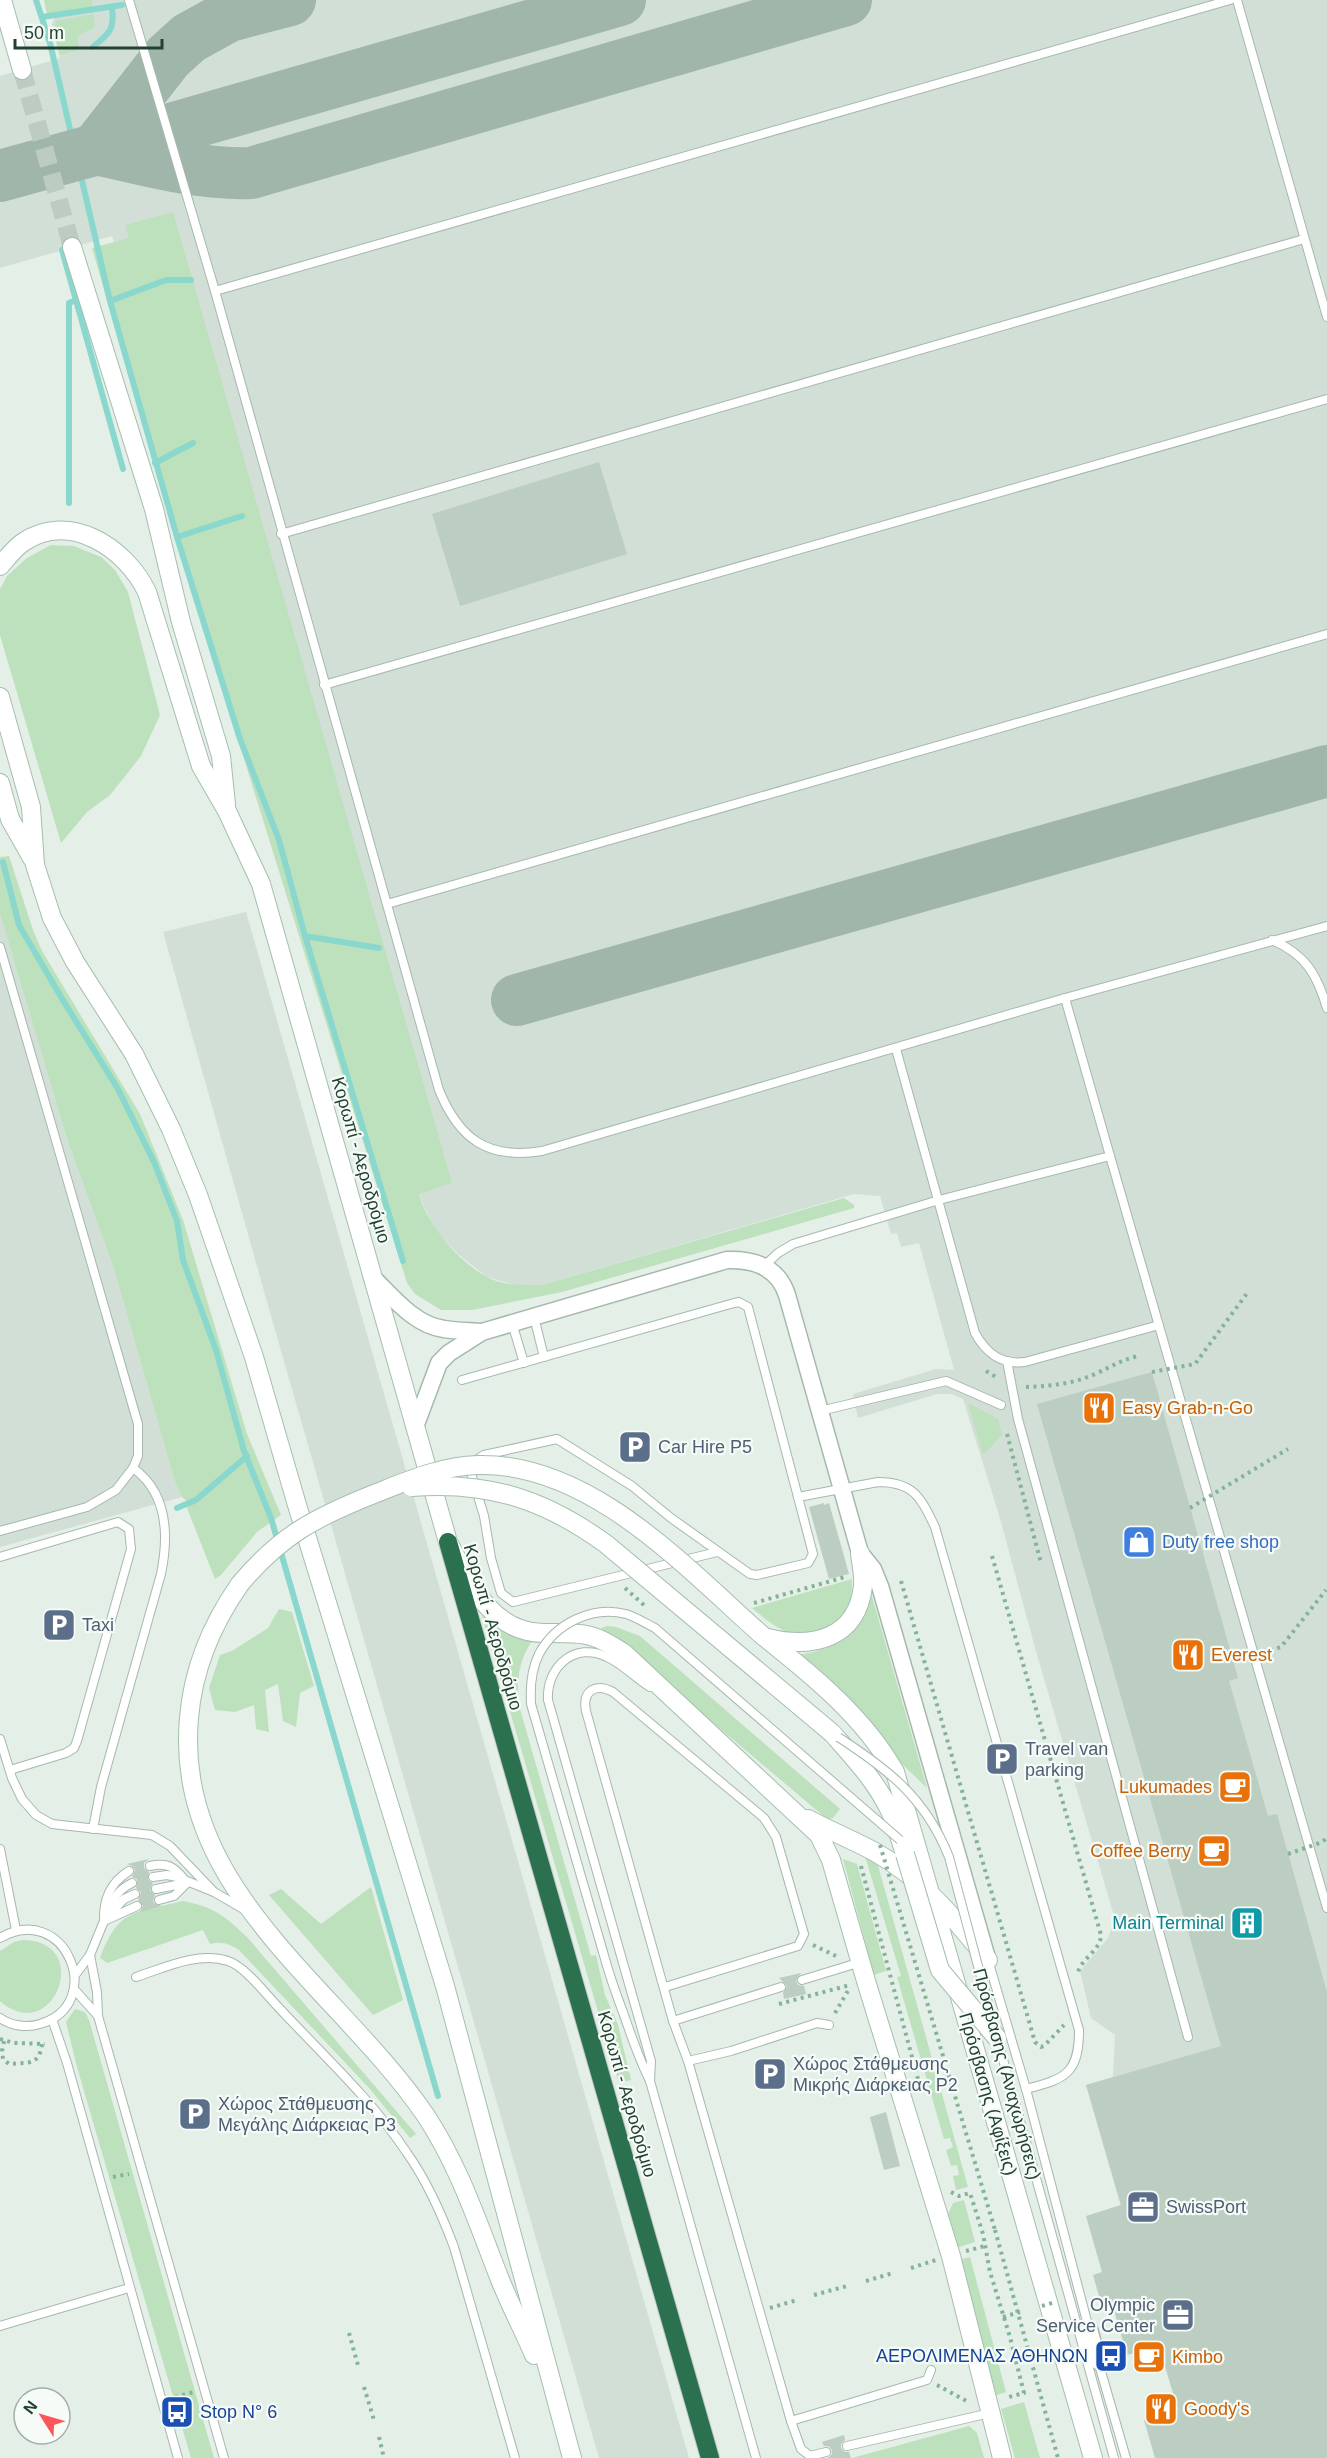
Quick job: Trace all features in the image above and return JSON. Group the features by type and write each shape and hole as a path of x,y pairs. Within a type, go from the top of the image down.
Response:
{"highway":[{"name":"Κορωπί - Αεροδρόμιο","path":"448,1542 710,2458"}],"street":[{"path":"2,0 21,70"},
{"path":"72,247 154,509 181,622 221,756 227,812"},
{"path":"0,566 13,550 24,542 42,534 60,530 102,541 129,563 147,592 201,766 227,812"},
{"path":"0,697 31,807 35,865"},
{"path":"0,783 10,819 35,865 61,938 134,1054 171,1129 198,1195 251,1346 297,1504 445,1986 572,2458"},
{"name":"Κορωπί - Αεροδρόμιο","path":"227,812 261,884 448,1542"},
{"path":"415,1427 439,1363 449,1353 482,1332 727,1260 743,1259 764,1266"},
{"name":"Πρόσβασης (Αφίξεις)","path":"764,1266 773,1271 784,1287 860,1553 873,1569 880,1586 988,1960"},
{"path":"372,1277 412,1315 426,1323 442,1329 482,1332"},
{"name":"Πρόσβασης (Αφίξεις)","path":"371,1495 433,1472 478,1465 506,1467 546,1476 592,1496 644,1532 835,1699 871,1736 895,1772 1093,2458"},
{"name":"Πρόσβασης (Αναχωρήσεις)","path":"371,1495 406,1487 442,1485 477,1487 512,1494 546,1507 577,1523 606,1544 832,1732 863,1768 892,1814 903,1847 1080,2458"},
{"path":"371,1495 338,1507 306,1524 278,1546 240,1584 212,1630 199,1663 190,1710 189,1769 196,1804 214,1853 242,1898 271,1936 386,2063 426,2116 474,2208 500,2278 556,2403"},
{"path":"448,1542 475,1592 496,1615 508,1622 540,1633 589,1634 606,1641 625,1654 671,1700 819,1835 831,1860 951,2256 987,2406 1002,2458"},
{"path":"764,1637 784,1642 808,1642 831,1636 844,1627 854,1616 863,1585 860,1553"},
{"path":"797,1813 874,1851 929,1891 988,1960"},
{"path":"940,1970 997,2038"},
{"name":"Πρόσβασης (Αφίξεις)","path":"1089,2329 1098,2361"}],"lane":[{"path":"129,0 215,291 281,534 439,1090 453,1120 473,1140 499,1152 513,1154 542,1151 1065,998 1327,926"},
{"path":"215,291 1230,0"},
{"path":"1237,0 1327,317"},
{"path":"281,534 1304,239"},
{"path":"324,685 1327,399"},
{"path":"387,904 1327,634"},
{"path":"1271,940 1289,948 1313,971 1327,1007"},
{"path":"0,947 138,1424 138,1456 133,1468 116,1490 87,1507 0,1532"},
{"path":"1065,998 1327,1908"},
{"path":"896,1049 975,1333 987,1351 1007,1361 1025,1362 1159,1325"},
{"path":"764,1266 778,1253 793,1244 939,1200 1110,1156"},
{"path":"462,1380 734,1303 744,1304 750,1311 813,1554 808,1563 757,1575 750,1574 717,1552 632,1486 557,1439 484,1455 476,1460 470,1470 484,1516 491,1558 501,1593 513,1602 717,1552"},
{"path":"534,1317 544,1357"},
{"path":"512,1323 524,1363"},
{"path":"1007,1361 1018,1419 1188,2037"},
{"path":"820,1411 946,1381 1001,1405"},
{"path":"93,1829 100,1787 166,1548 166,1528 160,1503 152,1485 133,1468"},
{"path":"798,1497 878,1482 898,1484 915,1492 922,1499 930,1518 1079,2030 1078,2057 1070,2072 1049,2084 1026,2089"},
{"path":"0,1557 118,1522 129,1529 131,1549 74,1748 66,1753 10,1770"},
{"path":"756,2458 650,2081 638,2057 624,2014 612,1987 531,1704 532,1676 539,1654 553,1635 582,1616 598,1613 624,1614 655,1628 903,1847"},
{"path":"650,2081 651,2061 551,1711 547,1688 555,1668 561,1661 577,1654 594,1653 615,1661 635,1678 671,1700"},
{"path":"665,1987 798,1947 804,1934 776,1837 764,1818 613,1692 597,1688 585,1697 586,1711 674,2021 688,2061 791,2421 804,2453 810,2456 826,2452"},
{"name":"Πρόσβασης (Αναχωρήσεις)","path":"832,1732 889,1772 920,1806 941,1836 949,1857 1114,2458"},
{"path":"0,1739 22,1799 36,1815 52,1824 137,1832 162,1840 185,1860 214,1892"},
{"path":"0,1850 16,1930"},
{"path":"150,1866 164,1863 169,1865 176,1869 187,1883"},
{"path":"104,1921 103,1911 110,1888 117,1878 129,1870"},
{"path":"153,1877 167,1875 214,1892 242,1908 271,1936"},
{"path":"75,1975 90,1955 112,1900 122,1888 132,1883"},
{"path":"156,1889 187,1883"},
{"path":"159,1900 174,1896 187,1883"},
{"path":"104,1921 124,1899 135,1894"},
{"path":"104,1921 137,1906"},
{"path":"0,1938 16,1930 42,1932 58,1942 70,1956 75,1975 74,1989 65,2007 52,2019 33,2026 23,2026 0,2018"},
{"path":"90,1955 97,1992 98,2016 224,2458"},
{"path":"136,1977 197,1958 216,1957 231,1962 261,1990 380,2116 408,2153 445,2222 515,2458"},
{"name":"Πρόσβασης (Αφίξεις)","path":"988,1960 1026,2089 1089,2329"},
{"path":"802,1980 861,1962"},
{"path":"674,2021 781,1987"},
{"path":"74,1989 98,2016"},
{"path":"52,2019 60,2040 178,2458"},
{"path":"688,2061 731,2051 817,2023 829,2025"},
{"path":"0,2326 129,2288"},
{"name":"Πρόσβασης (Αφίξεις)","path":"1098,2361 1126,2458"},
{"path":"791,2421 927,2380 931,2370"},
{"path":"847,2446 987,2406"}],"path":[{"path":"1152,1372 1195,1365 1248,1292"},
{"path":"1026,1387 1060,1385 1096,1374 1119,1361 1138,1356"},
{"path":"1190,1508 1288,1449"},
{"path":"992,1556 1101,1935 1099,1944 1078,1969 1078,1976"},
{"path":"901,1581 1035,2042 1041,2047 1044,2046 1060,2027 1077,2023"},
{"path":"1234,1661 1281,1647 1326,1590"},
{"path":"1288,1854 1322,1842 1327,1838"},
{"path":"880,1845 1019,2312 1058,2458"},
{"path":"860,1861 921,2088"},
{"path":"829,2025 851,1985"},
{"path":"42,2044 40,2058 36,2061 9,2064 3,2059 2,2040 42,2044 60,2040"},
{"path":"927,2380 987,2406 1024,2393 990,2272 983,2234 970,2193 959,2196 953,2195 949,2190"},
{"path":"911,2268 936,2260"},
{"path":"866,2281 893,2273"},
{"path":"814,2295 847,2286"},
{"path":"769,2308 797,2300"},
{"path":"1042,2306 1055,2302"},
{"path":"1003,2317 1019,2312"},
{"path":"349,2333 359,2369"},
{"path":"364,2387 374,2420"},
{"path":"168,2398 194,2391"},
{"path":"379,2437 384,2458"}],"shaded area":[{"path":"73,0 1327,0 1327,2458 1121,2207 1086,2085 1113,2077 1115,2035 1091,2018 1080,1971 1108,1938 1115,1919 1037,1655 999,1515 963,1399 951,1394 937,1394 858,1418 853,1394 936,1369 954,1370 919,1243 901,1247 897,1233 891,1234 880,1196 854,1194 542,1285 515,1285 487,1277 459,1255 436,1232 421,1200 112,236 0,268 0,76 60,58 52,24 55,15 76,11"},
{"path":"246,912 689,2458 599,2458 273,1323 163,932"},
{"path":"0,914 67,1139 114,1269 175,1482 182,1497 0,1547"}],"green space":[{"path":"44,0 91,0 93,8 47,14"},
{"path":"93,14 95,27 77,36 79,50 60,55 54,33 56,21"},
{"path":"173,212 452,1183 419,1194 429,1218 445,1242 476,1270 493,1280 521,1285 542,1285 844,1198 854,1205 854,1208 562,1292 472,1310 441,1310 415,1294 407,1283 175,537 92,248 129,238 125,225"},
{"path":"51,545 74,546 101,557 115,570 128,592 160,715 141,756 110,795 87,812 61,843 0,635 0,589 7,576 27,558"},
{"path":"9,856 42,951 140,1114 183,1220 247,1434 281,1515 257,1532 221,1575 215,1579 187,1508 189,1503 182,1497 175,1482 114,1269 67,1139 0,914 0,857"},
{"path":"968,1403 998,1419 1002,1435 983,1455"},
{"path":"852,1579 851,1598 847,1608 833,1623 814,1632 803,1634 783,1630 752,1608"},
{"path":"871,1593 927,1788 901,1763 877,1731 796,1655 824,1649 846,1638 861,1620"},
{"path":"279,1609 292,1612 314,1686 300,1693 296,1727 283,1721 278,1684 265,1690 269,1732 256,1729 254,1705 235,1712 215,1710 209,1688 220,1655 232,1651 268,1628"},
{"path":"482,1616 517,1637 532,1641 524,1655 520,1670 518,1702 591,1956 596,1955 605,1995 618,2025 631,2080 619,2083"},
{"path":"607,1626 640,1636 840,1809 833,1818 827,1819 601,1628"},
{"path":"865,1856 877,1862 968,2187 956,2190 953,2176 959,2175 957,2165 951,2166 946,2150 953,2147 950,2138 944,2139 897,1977 901,1976"},
{"path":"843,1859 857,1864 886,1971 874,1975"},
{"path":"371,1887 403,2000 373,2015 269,1895 281,1889 321,1924"},
{"path":"183,1901 218,1913 247,1937 416,2134 410,2138 370,2089 239,1950 222,1943 210,1944 203,1930 107,1963 100,1958 114,1929 122,1921 141,1911"},
{"path":"22,1940 44,1945 57,1956 61,1972 58,1988 50,2002 36,2011 19,2012 0,2001 0,1951"},
{"path":"75,2009 85,2012 89,2020 214,2458 191,2458 77,2067 66,2022"},
{"path":"964,2200 975,2242 956,2248 946,2219 953,2203"},
{"path":"970,2257 1006,2392 994,2396 957,2260"},
{"path":"1024,2402 1040,2458 1015,2458 1001,2409"},
{"path":"969,2426 977,2433 984,2458 852,2458"}],"building":[{"path":"599,462 627,554 460,606 432,514"},
{"name":"Main Terminal","path":"1152,1372 1238,1678 1229,1681 1268,1816 1277,1814 1327,1992 1327,2458 1155,2458 1144,2420 1178,2410 1159,2346 1127,2355 1111,2300 1101,2303 1093,2275 1102,2272 1086,2216 1121,2205 1086,2085 1221,2046 1037,1404"},
{"path":"824,1503 824,1505 829,1503 849,1574 829,1579 809,1507"},
{"path":"149,1859 144,1863 144,1868 149,1872 148,1880 153,1883 150,1890 155,1895 153,1902 161,1906 140,1912 143,1906 138,1900 141,1892 136,1888 137,1879 132,1877 135,1870 127,1864"},
{"path":"801,1973 796,1981 798,1985 804,1986 806,1994 784,1999 783,1993 787,1986 779,1978"},
{"path":"886,2112 900,2166 884,2170 870,2117"},
{"path":"844,2435 845,2440 841,2448 849,2452 851,2458 828,2458 832,2450 824,2446 822,2442"}],"waterway":[{"path":"36,0 50,43 110,301"},
{"path":"42,17 122,5"},
{"path":"93,47 104,38 112,26 112,7"},
{"path":"62,250 123,469"},
{"path":"191,280 166,280 110,301 177,537 240,739 279,840 305,936 403,1261"},
{"path":"69,503 69,303 76,300"},
{"path":"155,463 193,443"},
{"path":"177,537 242,516"},
{"path":"3,862 19,925 118,1089 154,1162 177,1221 183,1260 216,1350 244,1451 271,1518 438,2096"},
{"path":"305,936 379,948"},
{"path":"177,1508 196,1500 247,1456"}],"taxiway":[{"path":"290,0 229,16 189,38 168,57 96,149 192,169 251,173 846,0"},
{"path":"0,176 620,0"},
{"path":"517,1000 1327,771"}],"tunnel":[{"path":"22,70 72,247"}],"place":[{"name":"Easy Grab-n-Go","path":"1099,1408"},
{"name":"Car Hire P5","path":"635,1447"},
{"name":"Duty free shop","path":"1139,1542"},
{"name":"Taxi","path":"59,1625"},
{"name":"Everest","path":"1188,1655"},
{"name":"Travel van parking","path":"1002,1759"},
{"name":"Lukumades","path":"1235,1787"},
{"name":"Coffee Berry","path":"1214,1851"},
{"name":"Main Terminal","path":"1247,1923"},
{"name":"Χώρος Στάθμευσης Μικρής Διάρκειας P2","path":"770,2074"},
{"name":"Χώρος Στάθμευσης Μεγάλης Διάρκειας P3","path":"195,2114"},
{"name":"SwissPort","path":"1143,2207"},
{"name":"Olympic Service Center","path":"1178,2315"},
{"name":"ΑΕΡΟΛΙΜΕΝΑΣ ΑΘΗΝΩΝ","path":"1111,2356"},
{"name":"Kimbo","path":"1149,2357"},
{"name":"Goody's","path":"1161,2409"},
{"name":"Stop N° 6","path":"177,2412"}]}
